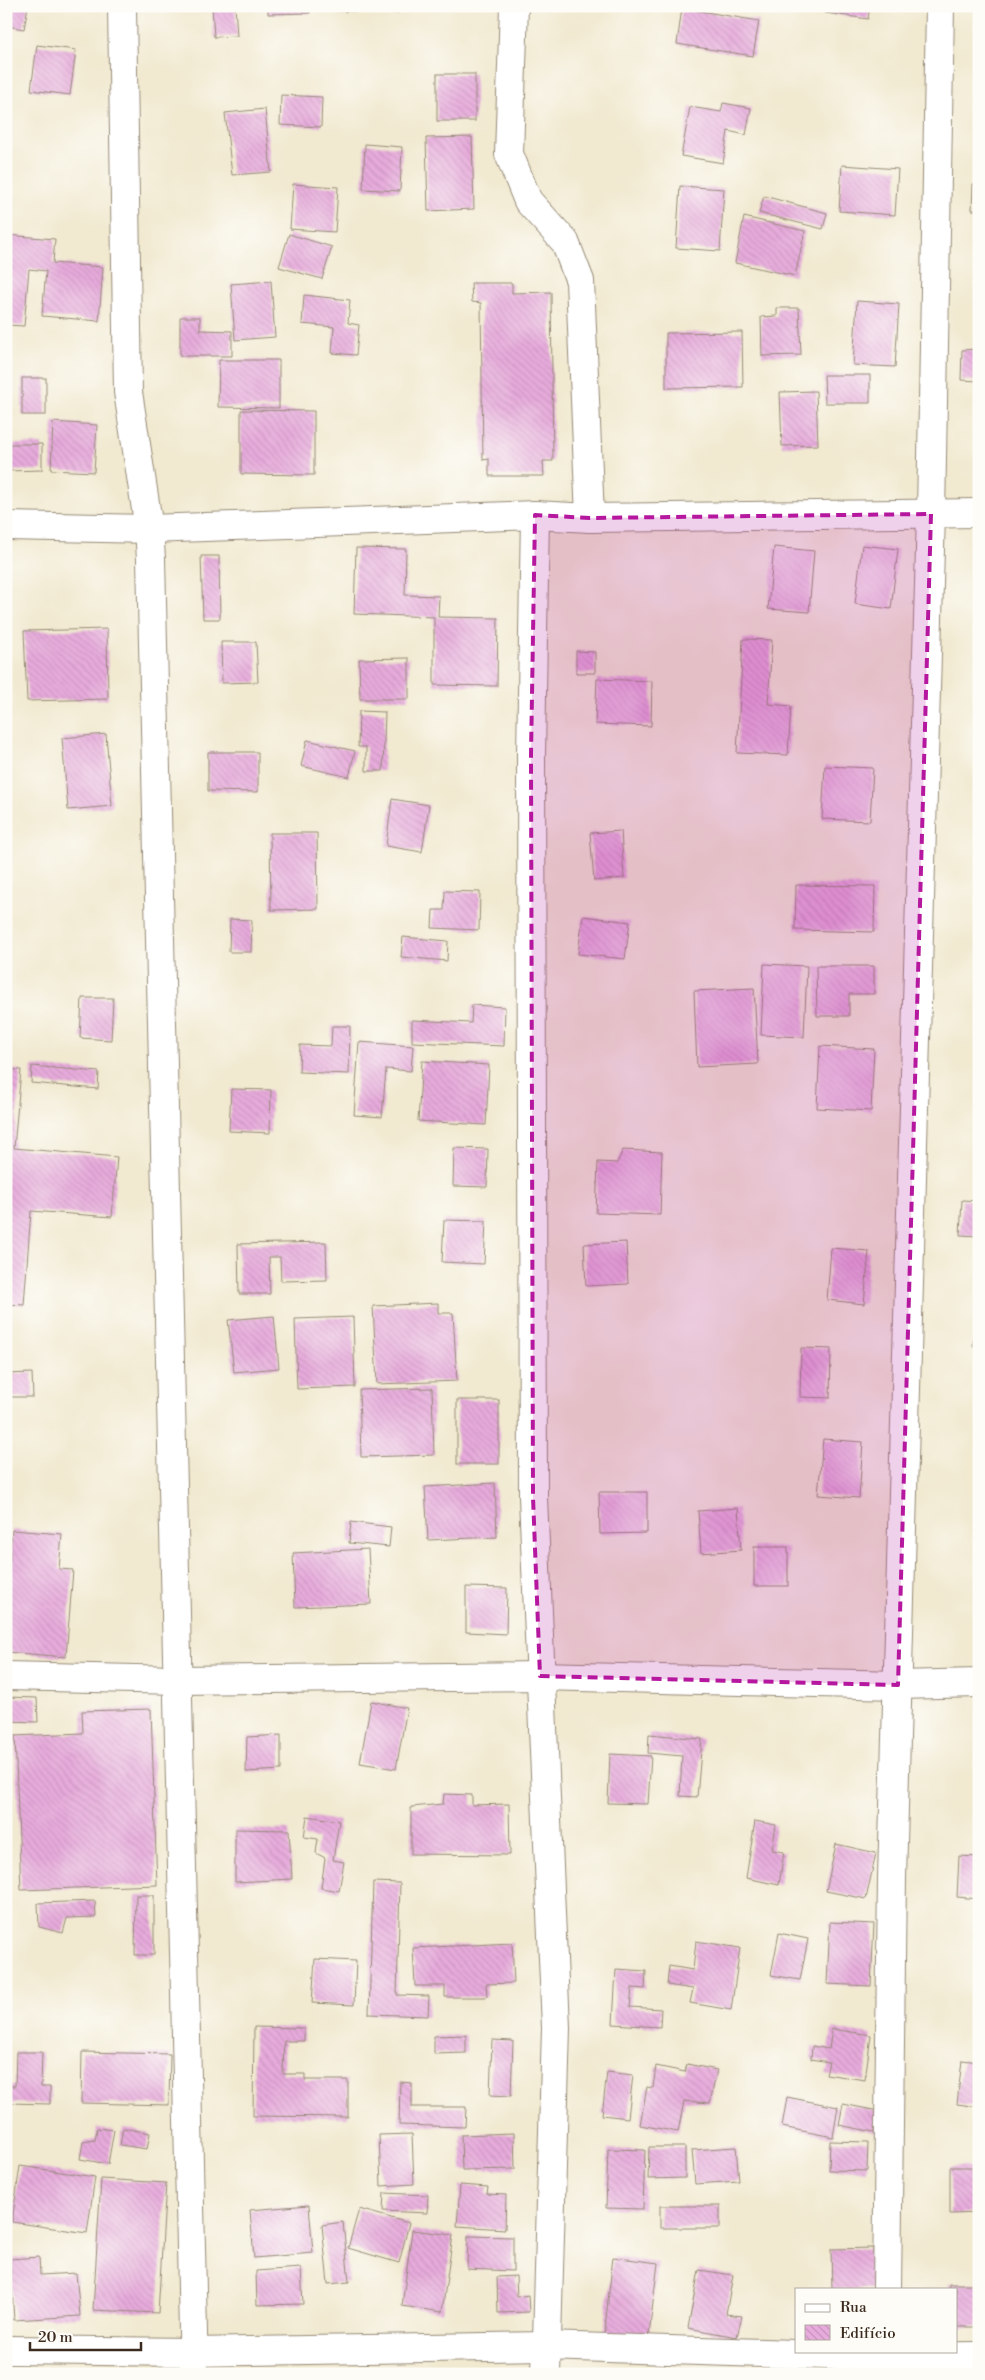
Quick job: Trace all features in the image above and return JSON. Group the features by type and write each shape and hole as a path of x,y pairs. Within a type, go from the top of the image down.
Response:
{"street":[{"path":"122,6 128,392 149,529 194,2363"},
{"path":"514,6 509,154 528,201 565,242 580,281 590,518"},
{"path":"886,2288 892,1878 931,514 940,6"},
{"path":"6,526 149,529 535,514 590,518 979,513"},
{"path":"535,514 531,755 533,1497 556,2028 545,2346 546,2374"},
{"path":"6,1676 178,1680 540,1676 898,1685 979,1683"},
{"path":"6,2350 194,2363 545,2346 886,2361 979,2356"}],"highlighted area":[{"path":"931,514 898,1685 540,1676 533,1497 531,755 535,515 590,518"}],"building":[{"path":"6,6 28,6 24,29 6,26"},
{"path":"212,6 235,6 237,36 214,37"},
{"path":"268,6 310,6 310,13 268,14"},
{"path":"337,6 398,6 398,13 337,11"},
{"path":"826,6 870,6 868,19 825,13"},
{"path":"682,8 759,21 753,56 677,44"},
{"path":"37,45 76,50 70,95 31,90"},
{"path":"437,74 475,74 475,121 437,121"},
{"path":"281,95 322,97 321,127 280,125"},
{"path":"723,103 751,108 746,135 728,131 723,163 681,156 690,107 721,112"},
{"path":"265,109 271,172 232,175 225,113"},
{"path":"472,137 474,209 428,211 426,138"},
{"path":"365,144 402,147 400,191 363,189"},
{"path":"842,165 898,169 895,215 839,211"},
{"path":"293,184 338,187 335,232 290,229"},
{"path":"973,184 979,184 979,210 972,210"},
{"path":"680,186 724,189 720,251 676,248"},
{"path":"764,196 827,213 823,229 759,213"},
{"path":"744,217 805,231 795,276 735,263"},
{"path":"289,234 332,247 322,279 279,267"},
{"path":"6,235 55,239 53,263 103,267 99,321 42,316 46,271 29,269 24,326 6,325"},
{"path":"271,281 275,337 235,340 231,284"},
{"path":"471,283 512,283 512,293 551,292 553,461 543,461 544,476 489,476 489,459 483,460 481,303 472,302"},
{"path":"304,295 350,300 348,323 359,325 356,355 332,353 334,327 302,324"},
{"path":"857,301 899,304 895,367 853,365"},
{"path":"777,308 799,308 801,355 762,356 761,317 777,316"},
{"path":"180,317 200,317 200,330 232,331 232,356 180,356"},
{"path":"742,332 743,387 666,388 666,333"},
{"path":"979,349 979,381 961,380 962,350"},
{"path":"219,360 279,360 279,408 218,407"},
{"path":"824,375 870,375 870,403 825,403"},
{"path":"22,378 46,378 46,415 22,415"},
{"path":"816,391 818,445 782,446 780,392"},
{"path":"241,410 314,411 314,475 241,474"},
{"path":"53,422 97,425 94,472 51,470"},
{"path":"6,444 42,444 42,470 6,471"},
{"path":"862,545 898,549 891,609 855,604"},
{"path":"774,547 814,551 809,612 768,609"},
{"path":"356,548 406,549 405,595 439,596 438,617 498,618 497,686 434,685 434,617 354,614"},
{"path":"201,556 219,556 220,619 203,619"},
{"path":"107,629 108,699 27,701 24,631"},
{"path":"743,639 772,640 768,704 791,706 788,755 737,753"},
{"path":"221,642 256,642 258,682 222,683"},
{"path":"576,651 595,652 595,673 576,673"},
{"path":"409,658 409,699 360,699 359,659"},
{"path":"597,679 652,681 651,726 595,724"},
{"path":"359,711 385,712 383,771 366,771 366,747 358,747"},
{"path":"106,734 112,806 68,810 62,738"},
{"path":"307,740 355,751 349,777 301,766"},
{"path":"208,752 258,752 258,792 208,791"},
{"path":"825,766 873,768 870,821 822,819"},
{"path":"392,799 429,805 422,852 386,846"},
{"path":"621,831 624,878 594,881 590,833"},
{"path":"270,833 317,833 318,909 271,910"},
{"path":"796,885 875,886 874,932 795,930"},
{"path":"445,891 480,892 479,930 432,928 433,910 444,910"},
{"path":"583,916 630,922 625,959 578,954"},
{"path":"230,919 252,920 251,952 229,952"},
{"path":"403,937 448,941 447,961 401,957"},
{"path":"764,964 807,966 804,1037 761,1035"},
{"path":"816,966 874,966 874,994 849,994 849,1016 817,1016"},
{"path":"754,988 758,1064 697,1067 694,991"},
{"path":"82,998 113,998 111,1040 80,1038"},
{"path":"472,1005 505,1007 504,1046 412,1042 412,1020 471,1023"},
{"path":"332,1026 350,1026 349,1074 299,1072 300,1045 331,1046"},
{"path":"359,1042 413,1046 411,1071 386,1069 382,1117 354,1115"},
{"path":"820,1046 874,1049 871,1111 817,1108"},
{"path":"422,1061 489,1065 486,1125 418,1121"},
{"path":"32,1066 99,1072 98,1089 31,1083"},
{"path":"6,1069 21,1070 14,1148 117,1157 112,1217 31,1211 24,1305 6,1304"},
{"path":"231,1089 271,1090 270,1133 229,1131"},
{"path":"454,1148 488,1149 487,1187 453,1186"},
{"path":"623,1150 662,1152 660,1215 596,1213 598,1162 617,1163"},
{"path":"962,1200 979,1201 979,1236 960,1235"},
{"path":"444,1220 486,1221 484,1264 442,1262"},
{"path":"326,1242 327,1280 281,1281 280,1257 269,1257 270,1294 239,1294 238,1244"},
{"path":"626,1242 628,1284 586,1286 584,1244"},
{"path":"831,1248 869,1251 864,1304 827,1300"},
{"path":"438,1303 438,1313 453,1313 457,1381 377,1384 373,1306"},
{"path":"976,1303 979,1303 979,1347 973,1347"},
{"path":"274,1316 279,1368 234,1372 228,1320"},
{"path":"353,1317 355,1387 297,1389 295,1319"},
{"path":"801,1348 831,1349 830,1398 800,1397"},
{"path":"32,1373 33,1397 6,1397 6,1374"},
{"path":"432,1388 434,1455 361,1457 359,1390"},
{"path":"457,1400 499,1400 499,1464 457,1464"},
{"path":"823,1439 863,1442 859,1498 818,1495"},
{"path":"495,1483 497,1537 428,1540 425,1487"},
{"path":"599,1492 647,1492 647,1533 600,1534"},
{"path":"738,1508 741,1550 701,1553 698,1511"},
{"path":"351,1522 391,1527 389,1547 349,1543"},
{"path":"12,1530 62,1534 59,1569 73,1570 66,1657 6,1652 6,1568 9,1569"},
{"path":"754,1547 788,1547 788,1586 754,1586"},
{"path":"368,1549 371,1604 295,1607 293,1553"},
{"path":"466,1587 507,1588 506,1634 466,1632"},
{"path":"6,1697 37,1698 38,1722 6,1721"},
{"path":"371,1701 407,1708 396,1769 360,1763"},
{"path":"151,1709 157,1885 21,1890 15,1736 83,1733 82,1711"},
{"path":"649,1734 702,1739 697,1797 680,1796 682,1756 648,1753"},
{"path":"281,1735 281,1770 246,1772 247,1737"},
{"path":"610,1754 651,1756 648,1804 608,1803"},
{"path":"444,1794 472,1795 472,1805 509,1804 510,1855 411,1854 411,1807 443,1804"},
{"path":"307,1816 339,1821 333,1860 344,1862 339,1891 321,1888 325,1858 316,1853 318,1839 304,1837"},
{"path":"755,1821 776,1825 772,1850 784,1852 779,1885 746,1878"},
{"path":"235,1829 289,1830 292,1879 235,1882"},
{"path":"836,1844 876,1853 866,1899 826,1891"},
{"path":"959,1856 979,1857 979,1899 957,1897"},
{"path":"373,1882 400,1883 397,1995 429,1996 428,2016 369,2014"},
{"path":"136,1895 154,1895 154,1955 135,1955"},
{"path":"95,1901 96,1917 67,1918 63,1933 39,1927 38,1903"},
{"path":"830,1922 874,1924 871,1986 827,1984"},
{"path":"779,1933 808,1939 800,1980 771,1975"},
{"path":"696,1941 740,1948 731,2010 690,2003 693,1989 667,1985 669,1966 693,1970"},
{"path":"512,1943 514,1983 486,1984 487,1997 445,1997 445,1986 415,1986 413,1948"},
{"path":"315,1959 356,1961 354,2005 312,2003"},
{"path":"616,1969 646,1971 645,1989 632,1988 630,2007 661,2009 660,2027 613,2024"},
{"path":"254,2027 304,2028 304,2041 284,2041 283,2074 305,2074 305,2080 348,2080 348,2117 253,2116"},
{"path":"832,2029 871,2035 865,2080 826,2074 829,2062 811,2059 812,2046 829,2049"},
{"path":"466,2035 466,2053 434,2054 434,2036"},
{"path":"492,2040 513,2041 511,2096 490,2095"},
{"path":"16,2052 42,2052 41,2087 50,2087 50,2104 8,2103 8,2086 15,2086"},
{"path":"82,2052 170,2054 169,2105 81,2103"},
{"path":"962,2060 979,2062 979,2107 957,2104"},
{"path":"687,2064 717,2070 710,2103 684,2101 678,2132 640,2125 647,2087 653,2088 656,2066 685,2072"},
{"path":"607,2072 633,2075 628,2118 602,2115"},
{"path":"400,2082 412,2083 412,2107 466,2107 465,2127 399,2125"},
{"path":"787,2097 838,2107 833,2137 782,2127"},
{"path":"843,2104 883,2112 879,2133 839,2125"},
{"path":"97,2128 114,2130 108,2164 80,2159 83,2142 95,2140"},
{"path":"123,2128 150,2133 147,2149 120,2145"},
{"path":"514,2133 515,2169 462,2170 461,2135"},
{"path":"412,2134 414,2184 381,2186 379,2135"},
{"path":"830,2141 868,2142 867,2171 829,2170"},
{"path":"649,2147 685,2147 685,2178 648,2179"},
{"path":"736,2147 739,2181 695,2184 692,2150"},
{"path":"608,2149 645,2150 643,2209 606,2208"},
{"path":"20,2166 95,2177 87,2233 12,2222"},
{"path":"950,2167 979,2167 979,2213 950,2214"},
{"path":"101,2179 166,2183 158,2313 93,2310"},
{"path":"460,2185 488,2187 487,2194 506,2195 505,2229 457,2226"},
{"path":"384,2193 428,2195 427,2213 383,2211"},
{"path":"309,2205 313,2253 254,2258 250,2210"},
{"path":"660,2206 720,2206 720,2228 660,2228"},
{"path":"359,2209 409,2223 399,2263 348,2248"},
{"path":"343,2222 349,2282 328,2284 322,2225"},
{"path":"412,2230 453,2235 442,2312 402,2306"},
{"path":"468,2236 513,2237 513,2271 467,2269"},
{"path":"873,2248 874,2288 832,2288 831,2249"},
{"path":"39,2257 40,2275 76,2273 80,2316 14,2320 10,2259"},
{"path":"613,2257 658,2263 648,2342 604,2336"},
{"path":"301,2268 303,2304 257,2305 256,2271"},
{"path":"699,2270 733,2275 726,2314 742,2316 737,2337 688,2328"},
{"path":"516,2276 517,2297 528,2295 529,2312 498,2313 497,2277"},
{"path":"949,2284 979,2284 979,2327 958,2327 958,2288 949,2288"}]}
